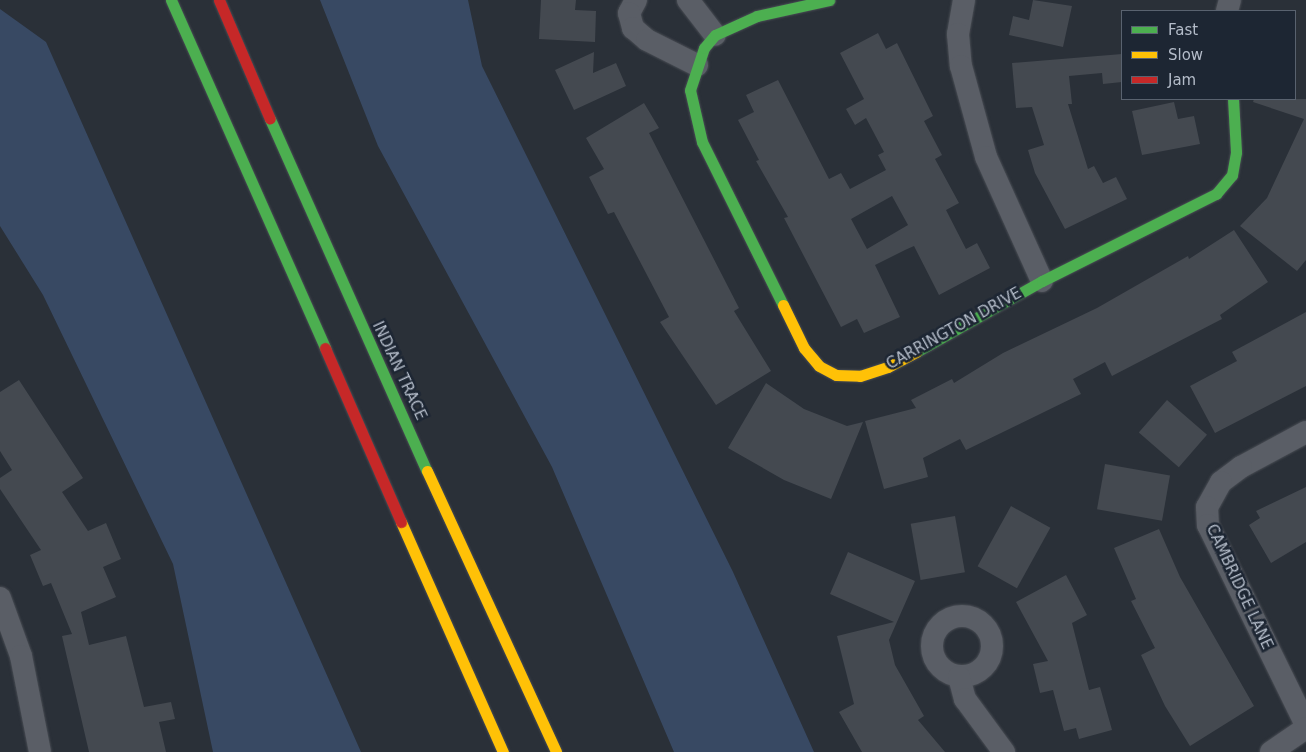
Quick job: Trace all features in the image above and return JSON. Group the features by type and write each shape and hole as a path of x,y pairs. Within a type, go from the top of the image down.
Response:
{"main road":[{"path":"171,0 503,752"},
{"name":"INDIAN TRACE","path":"219,0 337,274 556,752"},
{"path":"715,35 757,16 829,0"},
{"name":"CARRINGTON DRIVE","path":"715,35 697,65 690,90 702,142 804,348 819,366 836,375 860,376 888,367 1042,281 1216,194 1232,175 1236,152 1233,100"}],"street":[{"path":"636,0 629,13 633,28 647,40 697,65"},
{"path":"688,0 715,35"},
{"path":"961,0 958,34 961,66 981,138 1042,281"},
{"name":"CAMBRIDGE LANE","path":"1306,432 1241,467 1221,482 1207,506 1208,525 1306,727"},
{"path":"0,598 21,656 40,752"},
{"path":"960,677 965,699 1004,752"},
{"path":"1271,752 1306,727"}],"water":[{"path":"320,0 468,0 482,66 733,572 814,752 674,752 552,467 378,146"},
{"path":"0,9 46,42 361,752 213,752 173,564 43,295 0,226"}],"building":[{"path":"541,0 576,0 575,10 596,11 595,42 539,39"},
{"path":"1033,0 1072,6 1063,47 1009,35 1013,16 1029,20"},
{"path":"878,33 886,49 897,43 933,116 924,121 942,155 935,159 959,203 946,210 966,249 977,243 990,268 939,295 914,246 875,265 900,317 864,333 857,319 841,327 784,218 788,217 756,161 759,160 738,120 754,112 746,95 778,80 829,179 841,173 850,189 886,170 878,155 884,152 866,118 855,125 846,109 864,99 840,53","holes":["892,196 908,225 867,249 851,219"]},
{"path":"594,52 593,73 616,63 626,86 574,110 555,70"},
{"path":"1121,54 1121,82 1103,84 1102,73 1069,76 1072,104 1068,104 1088,169 1094,166 1103,183 1116,177 1127,199 1065,229 1035,173 1028,150 1044,145 1032,107 1016,108 1012,63"},
{"path":"1306,99 1306,260 1297,271 1240,226 1267,198 1304,119 1253,102 1254,100"},
{"path":"1174,102 1178,119 1194,116 1200,144 1142,155 1132,111"},
{"path":"644,103 659,128 649,133 739,308 734,311 771,371 716,405 660,322 669,317 614,212 608,214 589,177 604,169 586,138"},
{"path":"1234,230 1268,282 1220,315 1222,319 1112,376 1105,362 1073,379 1081,394 966,450 960,439 923,458 928,477 884,489 865,421 916,408 911,400 952,379 954,383 1003,353 1097,308 1188,256 1189,259"},
{"path":"1306,312 1306,386 1215,433 1190,386 1237,361 1232,352"},
{"path":"19,380 83,478 62,492 88,531 106,523 121,559 103,567 116,597 81,612 89,645 126,636 144,707 171,702 175,719 159,722 166,752 89,752 62,636 72,634 51,583 43,586 30,555 41,550 0,489 0,478 12,470 0,451 0,392"},
{"path":"766,383 804,409 847,426 863,422 831,499 784,480 728,448"},
{"path":"1167,400 1207,435 1179,467 1139,432"},
{"path":"1105,464 1170,475 1162,521 1097,509"},
{"path":"1306,487 1306,542 1271,563 1249,525 1260,518 1256,511"},
{"path":"1011,506 1050,528 1017,588 978,566"},
{"path":"955,516 965,572 921,580 911,524"},
{"path":"1159,529 1180,577 1254,706 1190,746 1165,706 1141,655 1155,648 1131,601 1136,599 1114,548"},
{"path":"848,552 915,581 889,640 895,665 924,716 918,720 945,752 862,752 839,712 854,704 837,636 894,622 830,594"},
{"path":"1066,575 1087,615 1072,623 1089,690 1100,687 1112,730 1079,739 1076,728 1064,731 1053,690 1040,693 1033,664 1048,661 1016,602"}],"traffic: fast":[{"path":"171,0 325,348"},
{"path":"783,305 702,142 690,90 704,48 715,35 757,16 829,0"},
{"path":"916,352 1042,281 1216,194 1232,175 1236,152 1233,100"},
{"path":"270,119 427,471"}],"traffic: slow":[{"path":"783,305 804,348 819,366 836,375 860,376 888,367 916,352"},
{"path":"427,471 556,752"},
{"path":"401,522 503,752"}],"traffic: jam":[{"path":"219,0 270,119"},
{"path":"325,348 401,522"}]}
